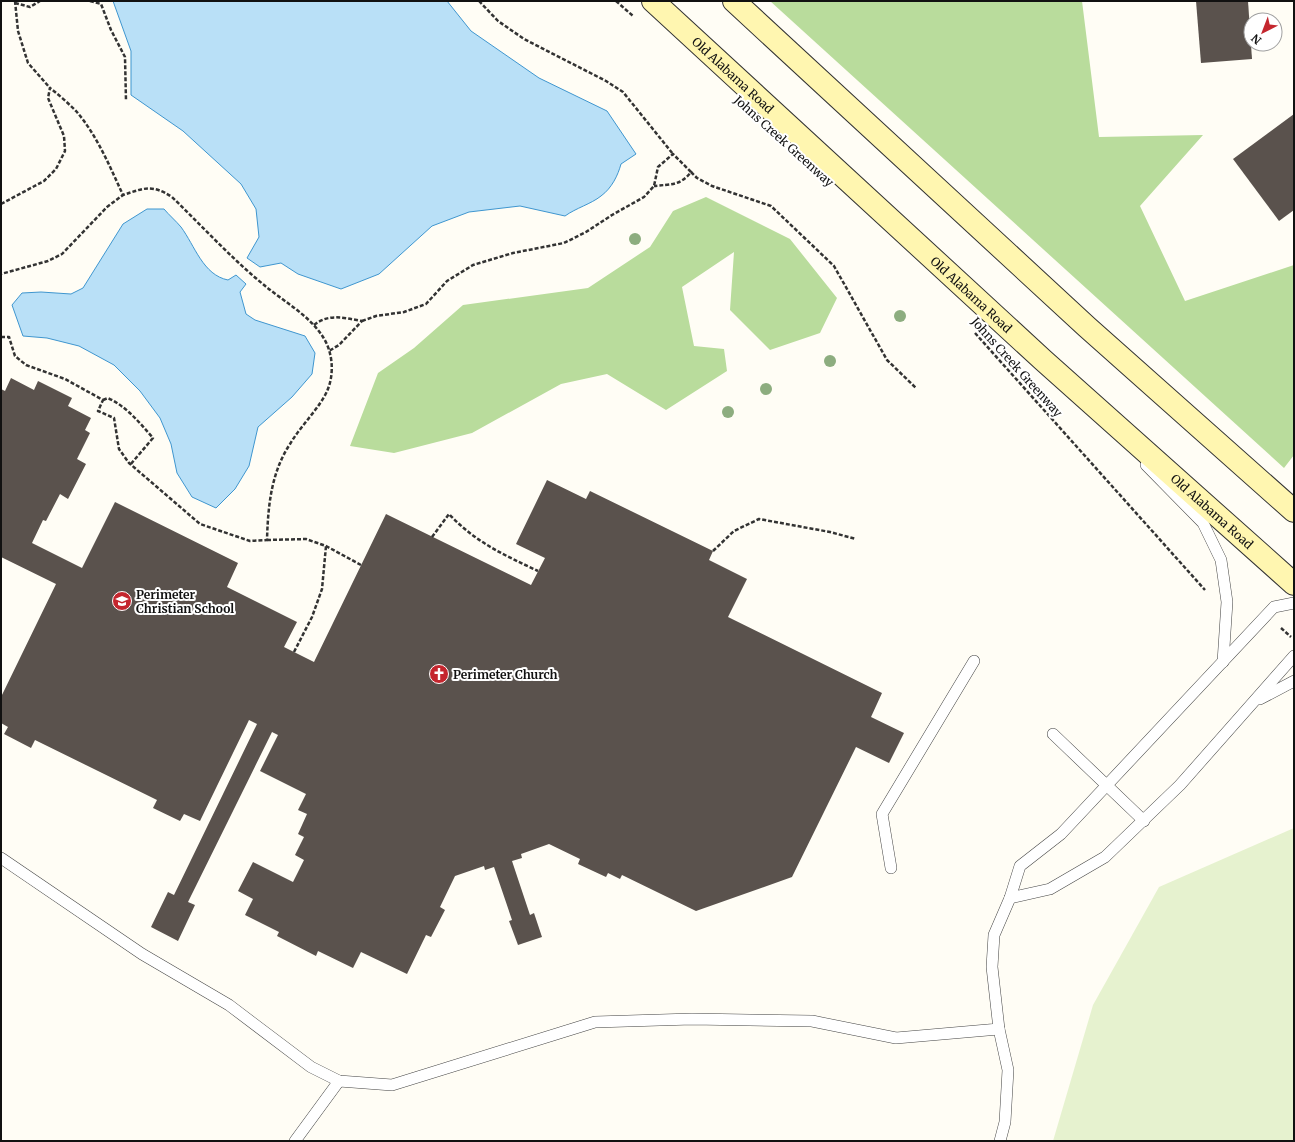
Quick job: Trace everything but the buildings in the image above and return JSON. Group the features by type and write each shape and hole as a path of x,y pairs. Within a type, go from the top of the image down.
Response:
{"main road":[{"name":"Old Alabama Road","path":"653,1 1043,360 1294,584"},
{"path":"734,1 1087,327 1294,511"}],"lane":[{"path":"1043,360 1203,524 1221,560 1226,592 1227,602 1223,662"},
{"path":"1000,1141 1005,1122 1008,1070 1000,1029 992,967 994,935 1010,898 1020,866 1061,834 1274,607 1294,603"},
{"path":"1010,898 1050,890 1105,857 1180,785 1294,656"},
{"path":"891,868 882,814 974,662"},
{"path":"1254,702 1294,681"},
{"path":"1053,734 1144,821"},
{"path":"1,858 142,954 229,1005 311,1067 339,1080 392,1085 595,1022 692,1019 812,1021 896,1038 1000,1029"},
{"path":"295,1141 339,1080"}],"path":[{"path":"40,1 30,7 15,2 18,31 28,63 50,88 76,112 88,128 110,164 123,196"},
{"path":"90,1 101,4 111,30 125,57 126,101"},
{"path":"479,1 498,21 524,39 606,81 623,92 673,154 697,178 712,186 771,206 834,266 887,360 916,388"},
{"path":"616,1 633,17"},
{"path":"1,204 44,181 56,168 65,151 64,136 48,98 50,88"},
{"path":"329,351 339,345 352,329 362,321 381,315 404,312 426,304 447,281 473,265 512,253 564,243 586,232 644,197 654,186 658,167 673,154"},
{"path":"654,186 676,184 685,180 691,172"},
{"path":"1,274 48,262 62,254 107,207 123,196 151,187 162,190 172,197 263,284 314,325 323,336 329,351 332,373 324,397 290,443 274,476 267,515 267,540"},
{"path":"314,325 331,316 362,321"},
{"name":"Johns Creek Greenway","path":"972,329 1206,591 1226,592"},
{"path":"1,337 9,336 15,356 26,365 65,379 103,400 108,398 119,403 137,419 153,438 130,465"},
{"path":"103,400 98,411 114,418 119,449 130,465 200,524 250,541 306,539 326,546 361,565"},
{"path":"432,537 449,514 460,526 488,546 538,571"},
{"path":"713,551 734,532 759,519 822,530 856,539"},
{"path":"294,652 312,617 322,589 326,546"},
{"path":"1266,616 1294,640"}],"green space":[{"path":"770,1 1082,1 1099,137 1203,135 1140,206 1185,301 1294,265 1294,455 1284,468"},
{"path":"706,197 790,239 837,298 820,333 770,350 730,310 734,252 682,287 694,346 724,349 727,371 666,410 607,374 561,384 472,433 394,453 350,446 378,373 414,348 463,305 588,288 650,247 673,211"},
{"path":"1294,828 1294,1141 1053,1141 1093,1005 1159,887"}],"water":[{"path":"113,1 447,1 471,31 539,78 607,111 636,154 621,164 614,181 605,193 597,199 565,216 520,206 469,212 432,226 379,274 341,289 298,274 281,263 260,267 247,258 259,237 256,209 241,184 183,131 131,95 131,51"},
{"path":"147,209 164,209 181,227 200,259 212,272 219,277 228,280 236,275 246,284 240,292 246,314 255,320 305,336 315,353 312,374 292,397 258,427 249,466 235,489 216,508 192,497 177,473 171,444 160,418 140,391 114,365 79,346 47,338 23,336 12,305 22,293 41,292 71,294 83,288 123,224"}],"place":[{"name":"Perimeter Christian School","path":"122,601"},
{"name":"Perimeter Church","path":"439,674"}]}
